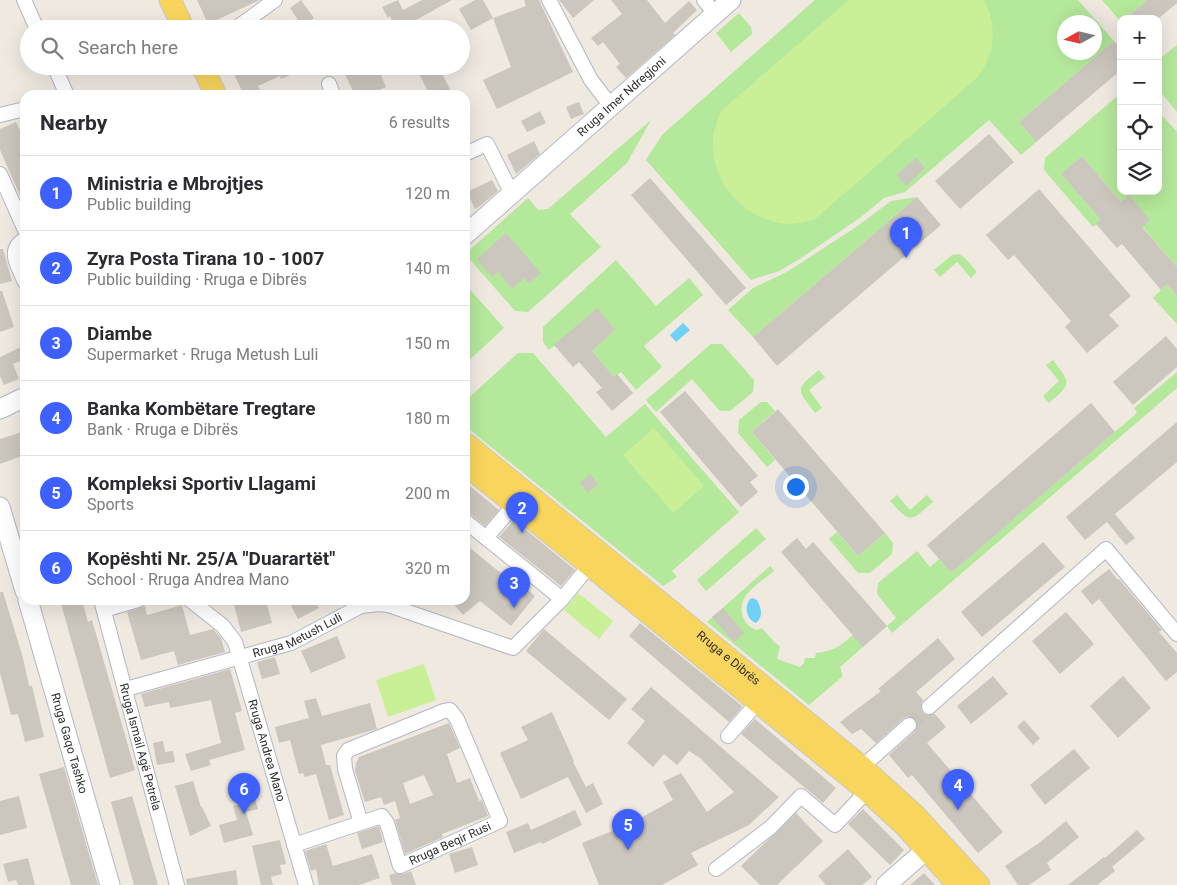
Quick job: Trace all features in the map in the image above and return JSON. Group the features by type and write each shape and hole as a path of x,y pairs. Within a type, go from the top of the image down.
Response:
{"main road":[{"path":"154,0 164,20"},
{"path":"170,0 180,20"},
{"path":"190,75 198,90"},
{"path":"206,75 214,90"},
{"name":"Rruga e Dibrës","path":"470,447 862,767 915,815 979,885"},
{"name":"Rruga e Dibrës","path":"470,468 868,791 905,826 958,885"}],"street":[{"path":"24,0 33,20"},
{"path":"247,20 275,0"},
{"name":"Rruga Imer Ndregjoni","path":"470,231 611,106 710,7 731,0"},
{"path":"552,1 591,80 611,106"},
{"path":"58,75 64,90"},
{"path":"0,116 20,110"},
{"path":"470,152 488,144 512,194"},
{"path":"0,174 20,219"},
{"path":"20,242 15,248 15,254 20,268"},
{"path":"0,407 20,399"},
{"path":"486,538 514,505"},
{"path":"0,507 20,574"},
{"path":"470,526 562,599"},
{"path":"929,707 1106,549 1177,634"},
{"name":"Rruga Metush Luli","path":"388,605 513,648 562,599 590,565"},
{"name":"Rruga Gaqo Tashko","path":"29,605 110,885"},
{"name":"Rruga Ismail Agë Petrela","path":"102,605 126,688 177,885"},
{"name":"Rruga Andrea Mano","path":"196,605 229,633 235,642 306,885"},
{"name":"Rruga Metush Luli","path":"126,688 300,639 350,611 367,605"},
{"name":"Rruga e Dibrës","path":"728,736 758,702"},
{"name":"Rruga Beqir Rusi","path":"444,710 450,710 457,719 500,821 400,866 384,818 382,816 361,823 345,769 344,756 348,750 444,710"},
{"path":"862,767 909,725"},
{"path":"716,870 770,827 801,796 835,825 868,791"},
{"path":"294,845 361,823"},
{"path":"886,885 926,850"}],"green space":[{"path":"815,0 1078,0 1091,15 1057,15 1057,60 1092,60 1019,122 1036,142 1021,155 989,120 905,192 884,198 861,217 779,271 751,280 646,160 662,135"},
{"path":"849,0 984,0 992,27 990,54 979,76 814,220 787,224 771,221 743,207 723,183 717,169 713,138 720,112"},
{"path":"1102,0 1147,0 1130,15 1117,15 1117,17"},
{"path":"739,13 751,27 752,34 731,52 716,33"},
{"path":"1102,27 1114,41 1102,51"},
{"path":"1177,45 1177,112 1162,94 1162,57"},
{"path":"1117,96 1117,195 1162,195 1162,115 1177,132 1177,267 1082,156 1061,174 1101,220 1093,227 1044,170 1045,158"},
{"path":"651,120 627,163 570,214 601,247 528,312 515,311 470,260 470,250 528,198 538,210 548,209"},
{"path":"917,197 753,337 728,310 753,288 787,272 856,227 891,201"},
{"path":"959,254 977,272 971,278 957,262 940,277 934,270 952,255"},
{"path":"616,260 656,306 689,278 703,295 644,346 662,367 636,390 621,372 614,377 592,351 615,330 597,309 549,350 543,342 543,327"},
{"path":"1167,284 1177,296 1177,324 1153,298"},
{"path":"470,290 504,328 470,359"},
{"path":"711,344 722,344 754,380 753,392 730,411 720,411 692,379 656,412 646,400"},
{"path":"518,353 533,353 606,437 645,404 739,512 672,571 677,577 663,586 470,430 470,396"},
{"path":"1053,360 1066,379 1066,383 1062,391 1049,403 1043,396 1059,381 1046,365"},
{"path":"819,370 825,377 809,390 822,408 815,413 801,390 805,382"},
{"path":"1177,372 1177,388 892,633 887,626 896,618 877,594 878,583 917,551 930,567 939,559 951,573 1137,413 1134,408"},
{"path":"761,402 767,402 775,411 752,432 775,460 767,467 738,433 739,420"},
{"path":"654,428 704,486 673,513 623,455"},
{"path":"897,495 910,510 927,495 933,502 920,514 911,518 902,514 890,501"},
{"path":"756,528 766,539 706,591 697,580"},
{"path":"837,532 858,556 885,533 893,543 892,554 870,573 858,573 829,539"},
{"path":"770,566 774,571 750,591 742,603 741,609 745,622 748,625 757,630 762,628 780,646 777,659 800,667 804,663 805,658 815,658 816,653 836,648 853,635 863,647 840,667 843,676 809,705 707,622"},
{"path":"578,593 613,621 599,639 564,610"},
{"path":"424,664 436,700 388,717 376,680"}],"water":[{"path":"683,323 690,330 676,342 670,335"},
{"path":"753,598 757,600 761,612 760,618 756,623 750,619 747,612 748,602"}],"building":[{"path":"197,0 260,0 217,20 206,20"},
{"path":"301,0 314,18 311,20 298,20 290,8"},
{"path":"398,0 403,10 422,0 452,0 416,20 392,20 390,16 388,18 382,7"},
{"path":"475,0 483,0 493,18 471,30 470,20 465,20 459,9"},
{"path":"524,0 539,0 573,72 497,109 483,80 511,67 493,18 526,6"},
{"path":"559,0 594,0 573,18"},
{"path":"611,0 647,0 665,23 689,1 697,10 673,33 675,35 626,78 616,67 620,64 603,42 598,46 591,38 622,14"},
{"path":"1147,0 1177,0 1177,3 1162,16 1130,15"},
{"path":"1114,41 1117,44 1117,73 1036,142 1019,122 1092,60 1102,60 1102,51"},
{"path":"234,75 290,75 281,79 280,76 258,86 260,90 242,90"},
{"path":"345,75 381,75 386,87 379,90 353,90"},
{"path":"420,75 443,75 450,90 427,90"},
{"path":"579,102 584,114 571,119 566,107"},
{"path":"540,111 546,123 527,132 521,121"},
{"path":"16,122 20,131 20,196 0,150 0,129"},
{"path":"989,134 1014,162 960,209 935,181"},
{"path":"534,141 540,154 516,174 507,155"},
{"path":"1082,156 1121,202 1129,195 1150,220 1142,227 1177,267 1177,296 1167,284 1161,290 1122,244 1117,248 1096,224 1101,220 1061,174"},
{"path":"916,158 925,168 906,186 896,175"},
{"path":"650,178 746,288 726,305 631,195"},
{"path":"492,180 498,191 475,209 470,198 470,191"},
{"path":"1039,189 1131,296 1109,315 1119,326 1087,353 1065,327 1071,321 1014,255 1008,260 986,235"},
{"path":"917,197 941,225 777,366 753,337"},
{"path":"506,233 541,273 529,284 524,278 512,289 498,272 492,277 477,259"},
{"path":"0,249 3,249 12,281 0,284"},
{"path":"0,291 2,291 14,327 0,332"},
{"path":"597,308 615,330 592,351 614,377 617,374 633,393 612,411 596,392 602,388 579,362 573,367 554,345"},
{"path":"1166,336 1177,349 1177,367 1133,405 1113,382"},
{"path":"20,347 20,361 13,364 19,379 4,385 0,376 0,357"},
{"path":"685,391 758,476 750,482 758,492 741,507 660,412"},
{"path":"1091,403 1115,432 951,573 927,545"},
{"path":"778,409 885,533 858,556 752,432"},
{"path":"1177,422 1177,462 1115,514 1135,538 1126,545 1107,522 1085,540 1066,517"},
{"path":"20,433 20,457 0,464 0,439"},
{"path":"590,474 598,484 588,493 580,483"},
{"path":"470,486 499,510 485,526 470,514"},
{"path":"514,520 575,570 561,586 499,537"},
{"path":"797,538 806,549 813,542 887,626 863,647 781,552"},
{"path":"1043,542 1065,567 982,637 961,612"},
{"path":"470,548 512,582 515,579 535,596 511,626 480,601 463,615 454,605 470,605"},
{"path":"1109,569 1162,630 1159,632 1177,653 1177,672 1166,681 1099,599 1092,605 1081,591"},
{"path":"0,592 3,592 23,658 29,686 32,686 44,737 25,742 18,714 11,715 0,673"},
{"path":"61,605 83,605 88,622 92,620 135,770 110,778"},
{"path":"182,605 190,635 213,629 221,638 225,652 178,665 174,651 141,660 127,612 145,606 147,615"},
{"path":"234,605 267,605 272,623 241,632"},
{"path":"291,605 318,605 319,608 298,619"},
{"path":"723,608 744,633 734,642 712,617"},
{"path":"1066,612 1094,644 1060,674 1032,641"},
{"path":"640,623 741,705 742,707 729,722 629,636"},
{"path":"544,629 627,699 609,720 526,651"},
{"path":"337,636 346,658 311,673 301,651"},
{"path":"938,638 955,659 916,692 923,700 921,705 922,712 927,715 935,714 946,727 927,743 1003,832 978,853 912,775 908,778 889,755 915,731 918,724 915,719 908,716 904,718 876,743 861,729 852,734 840,722 881,691 878,689"},
{"path":"275,657 280,674 262,679 257,662"},
{"path":"230,669 242,711 235,713 245,750 209,760 211,765 191,771 185,754 221,743 211,700 170,708 169,702 145,707 141,694"},
{"path":"993,676 1008,694 971,724 957,706"},
{"path":"1123,676 1151,708 1118,738 1090,706"},
{"path":"651,687 779,797 749,825 691,853 698,865 662,885 599,885 582,843 630,824 673,800 663,782 681,773 707,812 734,792 700,758 689,751 677,765 664,754 653,767 627,743 645,721 631,709"},
{"path":"316,698 322,716 370,703 377,729 321,745 326,765 330,765 344,815 329,820 316,774 305,777 303,773 299,774 290,740 279,743 275,727 309,718 304,701"},
{"path":"552,712 573,762 586,787 593,783 603,804 586,813 568,777 521,799 500,753 528,740 521,727"},
{"path":"755,719 836,788 823,803 741,734"},
{"path":"1024,720 1040,738 1033,745 1017,727"},
{"path":"449,723 460,748 447,754 457,783 470,778 479,801 482,800 488,816 442,834 443,837 405,854 395,820 400,818 395,801 384,805 381,797 365,802 355,771 359,757","holes":["424,775 433,795 410,804 403,783"]},
{"path":"163,741 165,752 173,751 175,762 157,765 153,743"},
{"path":"1074,749 1090,768 1045,805 1030,785"},
{"path":"64,767 98,885 71,885 39,774"},
{"path":"245,780 248,790 252,789 258,809 246,812 253,835 224,843 219,825 237,820 233,806 237,805 231,784"},
{"path":"193,781 201,807 211,826 190,836 175,786"},
{"path":"19,796 27,828 0,835 0,801"},
{"path":"132,796 158,885 134,885 111,802"},
{"path":"863,809 904,850 890,865 848,824"},
{"path":"575,810 582,825 542,844 541,842 514,853 506,832 528,823 531,830"},
{"path":"796,813 823,841 777,885 760,885 741,866"},
{"path":"1066,821 1079,837 1047,863 1051,870 1029,885 1018,885 1005,866 1039,843"},
{"path":"379,826 383,842 362,849 357,833"},
{"path":"1137,830 1145,839 1112,867 1115,871 1097,885 1068,885 1105,858"},
{"path":"280,840 286,864 280,865 282,874 271,877 273,885 261,885 252,846"},
{"path":"326,844 333,866 372,854 380,878 359,885 319,885 316,869 311,871 305,851"},
{"path":"472,847 478,865 455,873 449,854"},
{"path":"848,849 872,877 862,885 826,885 818,876"},
{"path":"28,858 35,885 18,885 16,880 8,882 3,864"},
{"path":"236,870 238,885 187,885 186,879"},
{"path":"411,871 416,885 392,885 389,875 395,873 403,874"},
{"path":"924,873 935,885 910,885"}],"tunnel":[{"path":"909,725 929,707"}],"place":[{"name":"Ministria e Mbrojtjes","path":"906,258"},
{"name":"Zyra Posta Tirana 10 - 1007","path":"522,533"},
{"name":"Diambe","path":"514,608"},
{"name":"Banka Kombëtare Tregtare","path":"958,810"},
{"name":"Kopështi Nr. 25/A \"Duarartët\"","path":"244,814"},
{"name":"Kompleksi Sportiv Llagami","path":"628,850"}]}
